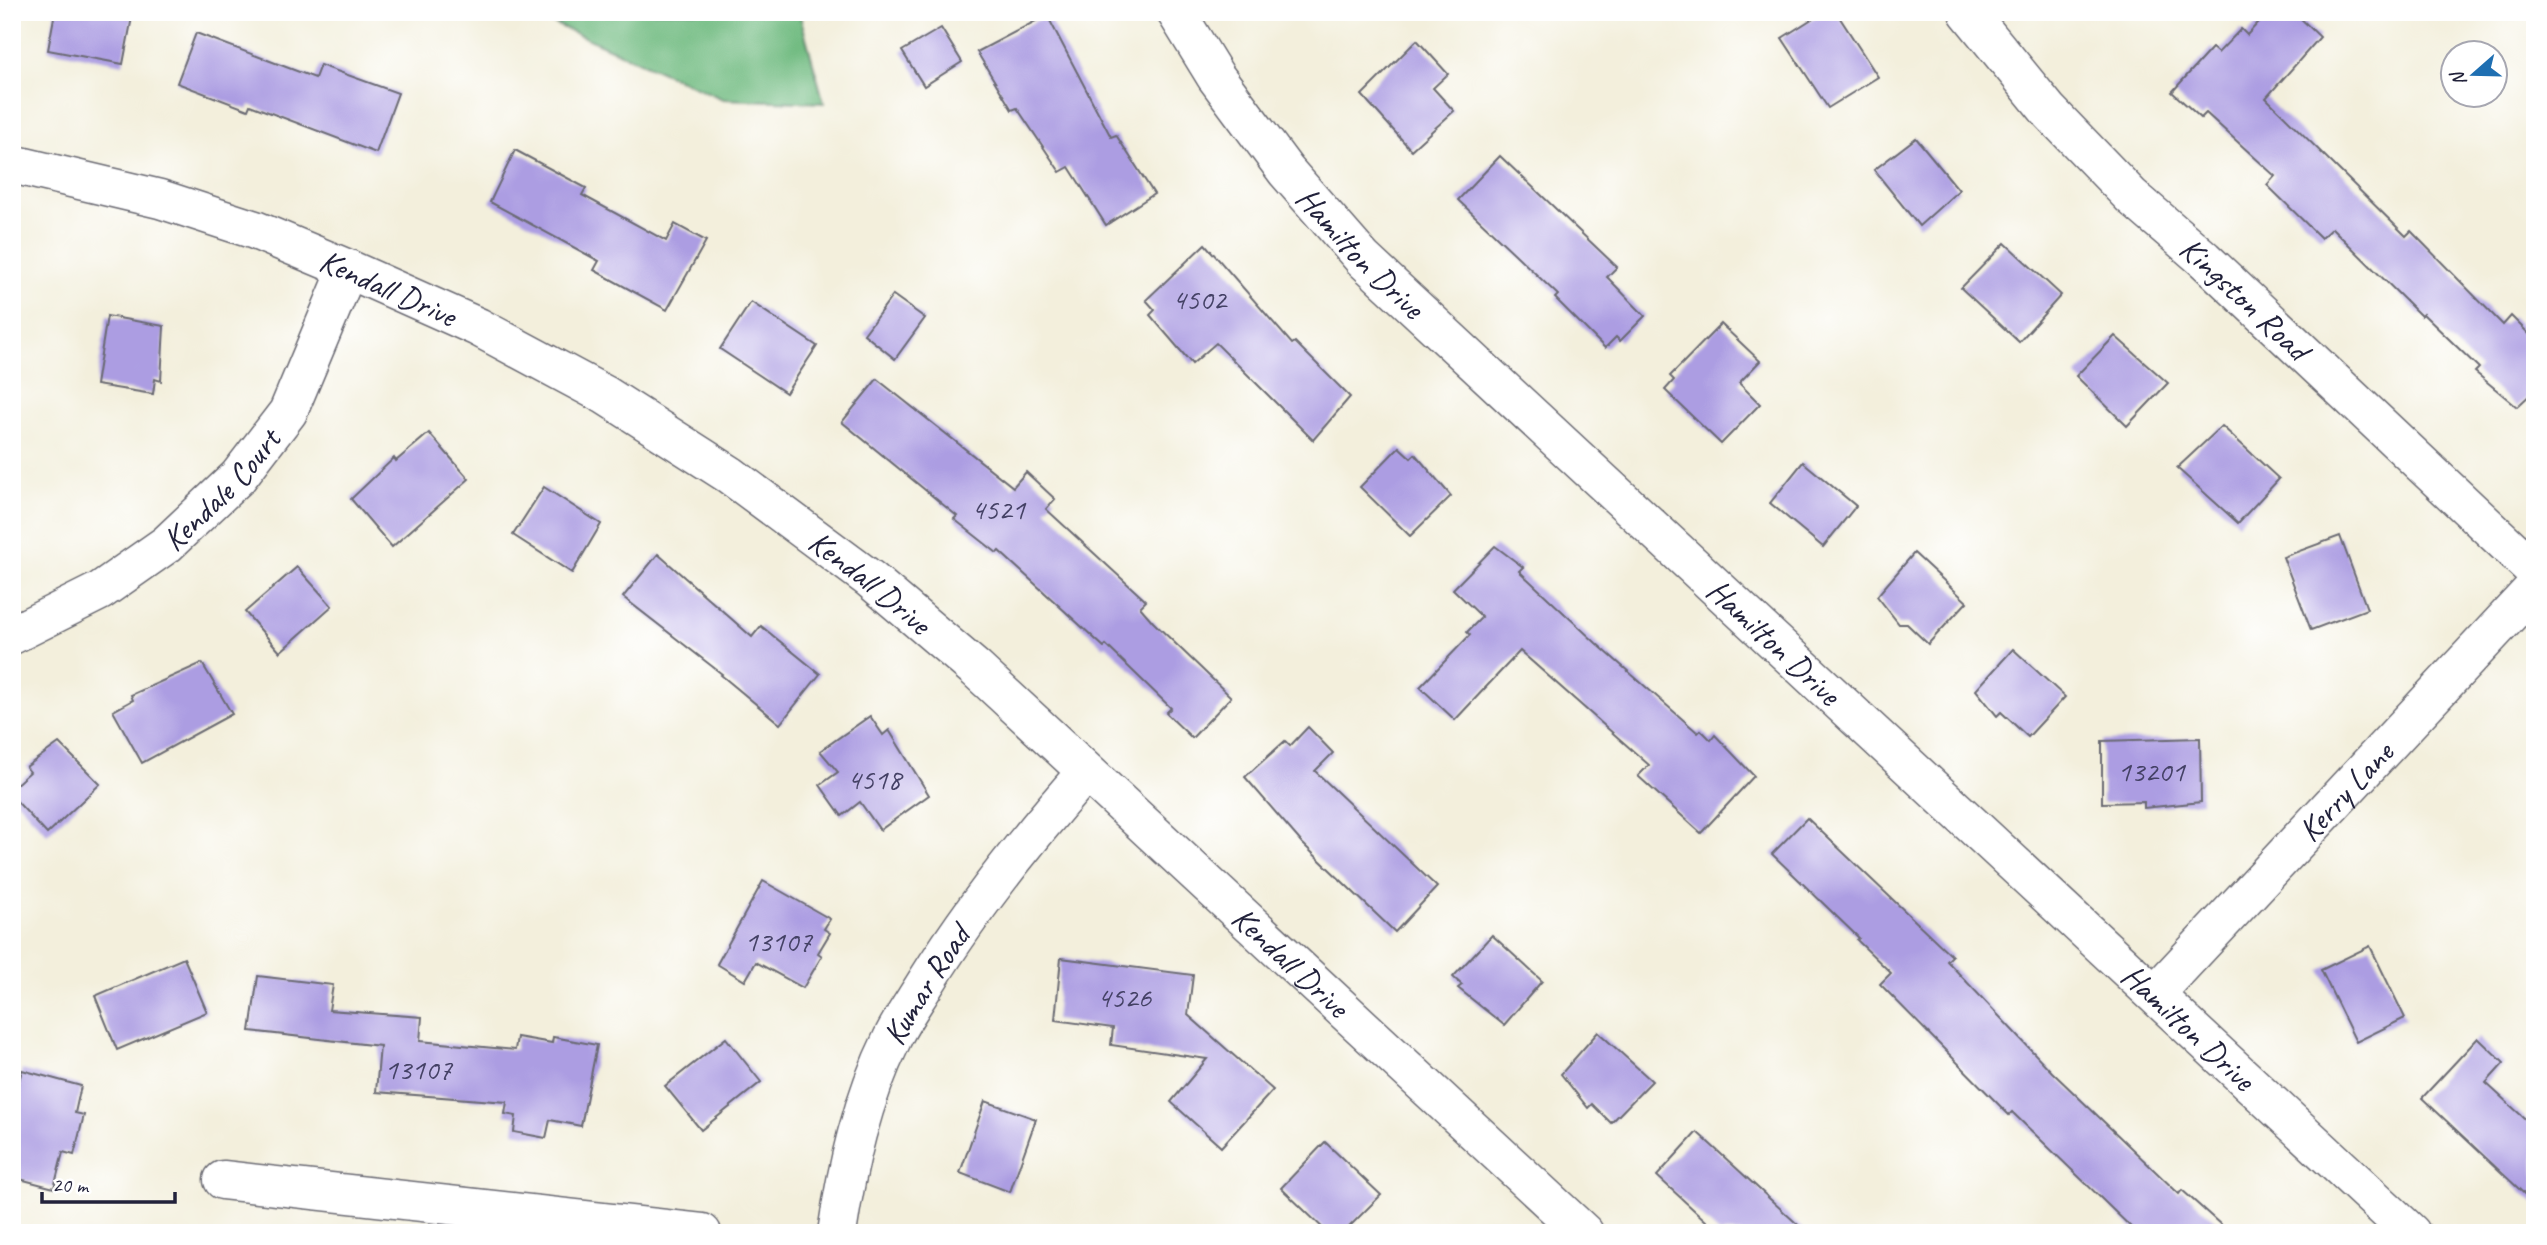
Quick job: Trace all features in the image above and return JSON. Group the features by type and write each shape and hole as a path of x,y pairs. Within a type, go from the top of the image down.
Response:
{"street":[{"name":"Hamilton Drive","path":"1176,12 1216,77 1286,171 1363,258 1588,471 2412,1233"},
{"name":"Kingston Road","path":"1968,12 2048,110 2132,196 2204,259 2535,571"},
{"name":"Kendall Drive","path":"12,164 160,198 255,230 348,269 478,327 605,394 730,475 870,579 975,669 1584,1233"},
{"name":"Kendale Court","path":"12,635 100,591 167,544 238,477 288,412 348,269"},
{"name":"Kerry Lane","path":"2155,994 2535,587"},
{"name":"Kumar Road","path":"837,1233 849,1162 868,1097 892,1037 957,932 1031,834 1086,772"},
{"path":"223,1180 702,1233"}],"green space":[{"path":"528,12 799,12 824,103 723,99"}],"building":[{"path":"55,12 133,12 123,64 48,50"},
{"path":"1823,12 1836,12 1878,77 1828,108 1782,38"},
{"path":"2268,12 2294,12 2320,37 2266,98 2406,236 2411,231 2503,325 2511,316 2535,340 2535,390 2517,407 2475,372 2479,368 2423,314 2421,316 2332,228 2321,238 2267,185 2275,176 2206,113 2201,118 2172,92 2212,48 2218,53 2241,29 2247,35"},
{"path":"1047,15 1111,137 1116,135 1154,194 1106,225 1069,167 1060,172 1017,108 1012,110 977,52"},
{"path":"941,28 962,62 924,86 902,51"},
{"path":"196,33 315,78 320,65 398,93 376,153 250,105 248,110 177,83"},
{"path":"1417,40 1448,74 1433,88 1454,111 1411,150 1362,95"},
{"path":"1916,138 1959,190 1919,226 1874,170"},
{"path":"515,150 586,188 582,195 666,241 675,224 706,241 667,310 594,270 599,261 490,202"},
{"path":"1500,156 1617,267 1607,277 1645,316 1620,341 1616,337 1605,348 1555,298 1558,295 1458,200"},
{"path":"2005,243 2061,295 2019,342 1961,288"},
{"path":"1205,244 1292,344 1295,342 1350,397 1313,440 1216,343 1192,364 1150,315 1155,310 1146,300"},
{"path":"893,295 925,318 895,359 864,334"},
{"path":"751,302 817,346 786,393 720,349"},
{"path":"107,316 164,326 161,381 155,379 153,394 96,385"},
{"path":"1721,324 1760,361 1739,383 1760,404 1721,444 1665,390 1674,380 1670,376"},
{"path":"2115,336 2168,383 2127,426 2076,376"},
{"path":"877,379 1013,487 1026,472 1055,499 1046,509 1146,601 1140,607 1153,622 1231,697 1192,738 1166,713 1171,708 1106,645 1104,647 999,551 997,553 954,519 957,516 842,422"},
{"path":"2222,426 2279,479 2238,523 2177,468"},
{"path":"429,433 469,479 392,547 351,499 394,458 396,461"},
{"path":"1399,447 1411,458 1415,454 1451,496 1410,536 1360,487"},
{"path":"1803,462 1856,506 1823,547 1770,503"},
{"path":"544,487 601,524 572,573 513,535"},
{"path":"2340,536 2367,609 2311,630 2283,557"},
{"path":"1495,546 1523,567 1519,571 1596,643 1698,733 1701,730 1711,740 1715,735 1754,776 1701,833 1638,776 1649,765 1520,651 1455,720 1420,687 1470,635 1467,632 1482,617 1453,589"},
{"path":"1914,553 1967,602 1928,644 1907,624 1899,624 1877,596"},
{"path":"658,554 752,637 761,626 820,674 780,724 722,674 623,597"},
{"path":"297,567 332,606 280,652 245,612"},
{"path":"2013,649 2065,697 2028,737 2001,712 1997,716 1976,690"},
{"path":"202,663 232,714 142,763 113,711 133,700 131,695"},
{"path":"870,716 883,735 889,730 929,795 880,830 860,802 842,816 820,785 838,772 820,751"},
{"path":"1308,727 1333,753 1315,771 1437,887 1395,932 1302,843 1245,777 1285,741 1290,746"},
{"path":"2200,738 2201,802 2144,808 2144,802 2102,803 2102,741"},
{"path":"59,743 100,784 47,834 12,796 12,788 30,772 26,767"},
{"path":"1807,818 1952,956 1947,961 2052,1072 2179,1194 2182,1190 2230,1233 2137,1233 2012,1112 2009,1115 1880,984 1891,973 1857,940 1859,938 1772,854"},
{"path":"763,881 830,919 824,929 830,933 818,953 822,956 803,988 756,962 745,981 717,964"},
{"path":"1492,935 1542,981 1504,1025 1458,988 1462,985 1453,977"},
{"path":"2370,946 2405,1018 2356,1042 2321,970"},
{"path":"184,958 207,1012 117,1050 95,996"},
{"path":"1061,958 1193,975 1188,1015 1273,1090 1221,1147 1171,1102 1207,1059 1111,1045 1113,1028 1055,1020"},
{"path":"258,976 333,985 329,1010 422,1017 420,1041 515,1050 517,1037 552,1043 553,1037 597,1045 581,1126 550,1120 546,1138 514,1132 516,1116 505,1114 507,1102 376,1092 380,1046 250,1031"},
{"path":"1598,1032 1652,1081 1611,1123 1592,1104 1588,1108 1561,1074"},
{"path":"726,1038 761,1082 701,1130 665,1086"},
{"path":"2478,1038 2504,1063 2486,1083 2535,1128 2535,1204 2422,1098"},
{"path":"22,1070 81,1086 75,1113 84,1115 74,1155 63,1152 54,1188 12,1177 12,1107"},
{"path":"985,1101 1036,1119 1010,1192 960,1173"},
{"path":"1697,1132 1807,1233 1719,1233 1657,1176"},
{"path":"1325,1142 1381,1195 1343,1233 1328,1233 1281,1188"}]}
